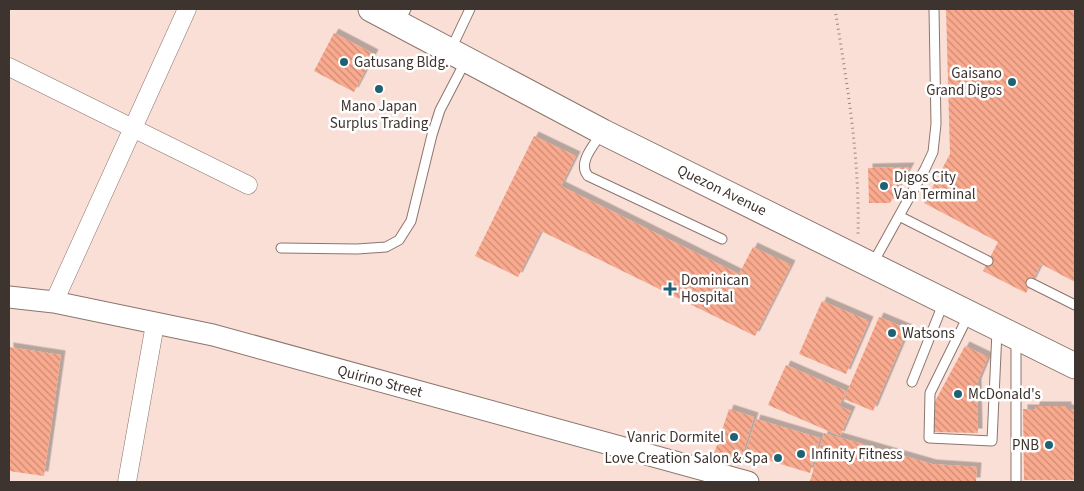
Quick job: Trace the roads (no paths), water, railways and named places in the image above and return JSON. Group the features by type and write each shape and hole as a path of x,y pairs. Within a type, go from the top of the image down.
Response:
{"main road":[{"name":"Quezon Avenue","path":"371,9 403,16 459,55 603,132 1075,366"}],"street":[{"path":"54,302 187,9"},
{"path":"9,67 248,184"},
{"name":"Quirino Street","path":"9,297 54,302 213,335 748,482"},
{"path":"127,482 155,324"}],"lane":[{"path":"281,248 357,249 386,247 399,240 411,221 432,135 459,55 470,9"},
{"path":"864,262 899,216 925,169 932,152 935,140 934,9"},
{"path":"603,132 584,163 584,170 588,176 722,239"},
{"path":"899,216 988,261"},
{"path":"1031,283 1075,306"},
{"path":"912,382 944,301"},
{"path":"969,313 930,393 929,438 992,441 1007,332"},
{"path":"1007,332 1016,482"}],"place":[{"name":"Gatusang Bldg.","path":"344,62"},
{"name":"Gaisano Grand Digos","path":"1012,82"},
{"name":"Mano Japan Surplus Trading","path":"379,89"},
{"name":"Digos City Van Terminal","path":"884,186"},
{"name":"Dominican Hospital","path":"670,289"},
{"name":"Watsons","path":"892,333"},
{"name":"McDonald's","path":"958,394"},
{"name":"Vanric Dormitel","path":"734,437"},
{"name":"PNB","path":"1049,445"},
{"name":"Infinity Fitness","path":"801,454"},
{"name":"Love Creation Salon & Spa","path":"778,458"}]}
